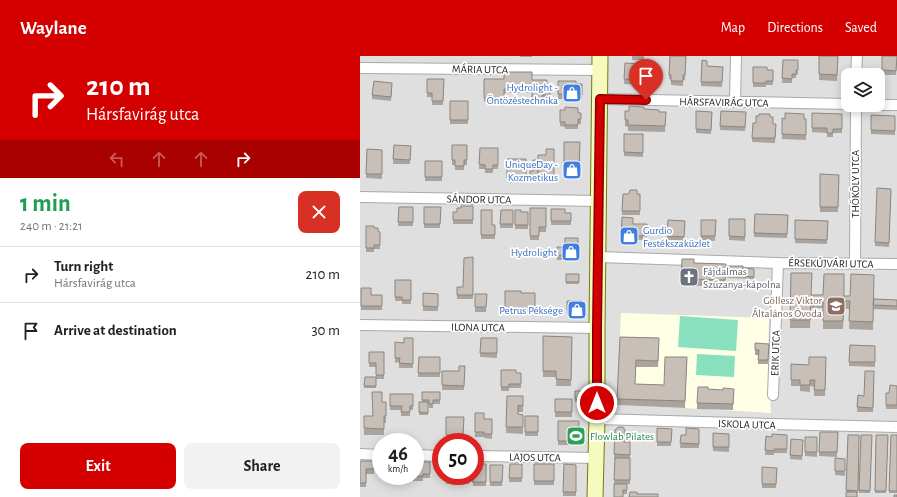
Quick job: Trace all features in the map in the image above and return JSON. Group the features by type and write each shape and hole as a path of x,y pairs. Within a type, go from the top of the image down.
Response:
{"main road":[{"path":"595,497 600,63"}],"street":[{"path":"735,102 736,56"},
{"path":"856,68 857,56"},
{"name":"MÁRIA UTCA","path":"360,68 600,63"},
{"name":"HÁRSFAVIRÁG UTCA","path":"600,99 841,104"},
{"path":"885,105 897,105"},
{"name":"THÖKÖLY UTCA","path":"855,263 856,112"},
{"name":"SÁNDOR UTCA","path":"360,197 598,201"},
{"name":"ÉRSEKÚJVÁRI UTCA","path":"598,257 778,263 897,264"},
{"name":"ERIK UTCA","path":"773,395 778,263"},
{"name":"ILONA UTCA","path":"360,325 597,328"},
{"name":"ISKOLA UTCA","path":"597,419 897,427"},
{"path":"360,454 372,455"},
{"name":"LAJOS UTCA","path":"484,456 596,458"}],"shaded area":[{"path":"360,56 897,56 897,497 360,497"},
{"path":"621,313 769,318 768,364 771,413 617,405"}],"green space":[{"path":"680,316 738,320 736,351 678,347"},
{"path":"697,354 735,356 734,377 696,375"}],"building":[{"path":"670,56 686,56 685,75 683,75 683,81 671,81 671,75 669,75"},
{"path":"819,56 838,56 837,75 819,74"},
{"path":"882,56 897,56 896,71 885,70 885,68 882,68"},
{"path":"702,60 707,61 707,66 723,67 722,82 701,82"},
{"path":"783,60 798,60 798,70 796,70 796,74 792,74 792,79 782,78"},
{"path":"625,63 640,64 640,71 655,72 654,80 624,79"},
{"path":"753,67 767,67 767,70 773,70 773,81 766,81 766,83 753,83"},
{"path":"504,72 532,72 532,80 547,80 547,86 550,86 550,95 542,95 542,99 532,99 532,89 504,89 504,98 484,98 484,79 504,79"},
{"path":"427,79 444,79 443,101 432,101 432,93 427,93"},
{"path":"374,81 392,83 391,97 372,95"},
{"path":"558,81 576,81 576,84 582,84 582,95 558,94"},
{"path":"450,101 468,101 468,120 450,120"},
{"path":"629,106 644,107 644,109 666,112 665,126 628,125 628,120 625,120 625,111 629,111"},
{"path":"565,107 578,108 578,113 581,113 581,119 578,119 578,125 565,125 565,122 560,122 560,110 565,110"},
{"path":"696,111 712,112 711,130 696,129"},
{"path":"721,111 746,112 745,127 720,126"},
{"path":"785,113 804,114 804,119 806,119 806,135 782,134 782,118 785,119"},
{"path":"812,113 842,114 842,129 833,129 833,133 827,133 827,128 812,128"},
{"path":"759,114 770,114 770,117 773,117 773,124 776,124 775,138 752,138 753,123 756,123 756,116 759,116"},
{"path":"871,115 895,116 895,131 871,130"},
{"path":"624,134 643,134 643,153 624,152"},
{"path":"564,142 580,142 579,168 581,169 577,173 575,171 564,171"},
{"path":"394,145 411,146 410,160 393,159"},
{"path":"452,145 467,145 467,160 464,160 464,166 455,166 455,160 452,160"},
{"path":"480,148 498,148 498,165 493,165 493,169 485,169 485,165 479,164"},
{"path":"367,149 382,150 382,174 366,174"},
{"path":"546,149 554,149 554,178 545,177 546,175 538,175 538,155 546,155"},
{"path":"507,159 526,159 526,178 507,178"},
{"path":"533,160 538,160 538,177 530,177 530,171 533,171"},
{"path":"425,161 442,161 442,177 425,177"},
{"path":"820,174 839,175 838,207 820,207"},
{"path":"877,188 891,189 889,243 875,242"},
{"path":"630,190 637,190 637,194 640,194 640,211 622,211 623,194 629,194"},
{"path":"461,206 473,206 473,220 453,220 453,212 457,212 457,208 461,208"},
{"path":"399,207 413,207 413,222 398,222"},
{"path":"424,207 441,207 440,224 424,224"},
{"path":"530,208 546,208 546,227 539,227 539,236 530,236"},
{"path":"551,209 565,209 565,213 571,213 571,221 551,221"},
{"path":"481,210 492,210 492,225 495,225 495,235 481,235"},
{"path":"501,210 513,210 513,224 500,224"},
{"path":"515,210 528,212 528,225 515,225"},
{"path":"755,214 788,215 787,234 754,233"},
{"path":"622,217 633,218 633,224 647,224 647,232 643,232 643,236 637,236 637,240 621,240"},
{"path":"729,219 745,219 745,237 729,236"},
{"path":"668,220 685,221 684,237 667,236"},
{"path":"701,220 716,220 715,236 701,236"},
{"path":"795,220 828,221 827,240 795,239"},
{"path":"366,226 374,226 374,228 378,228 378,231 380,232 380,245 374,245 374,248 366,248"},
{"path":"565,238 578,238 578,256 557,255 557,247 565,247"},
{"path":"473,257 473,295 457,295 457,287 463,287 464,258"},
{"path":"682,259 694,259 694,263 726,264 725,280 681,279"},
{"path":"727,266 743,266 742,274 727,274"},
{"path":"743,268 754,269 754,277 742,276"},
{"path":"791,273 812,273 811,295 823,295 824,274 844,274 844,296 850,296 851,274 874,275 873,322 849,321 850,301 844,301 843,321 823,321 823,300 811,300 810,320 790,320"},
{"path":"566,274 579,274 579,282 566,282"},
{"path":"395,280 411,280 411,300 402,300 402,297 395,297"},
{"path":"361,288 371,288 371,295 382,295 382,306 361,306"},
{"path":"505,291 535,293 535,308 505,308"},
{"path":"423,293 438,294 438,307 423,306"},
{"path":"475,294 487,294 486,307 475,307"},
{"path":"874,299 897,300 897,306 873,305"},
{"path":"567,301 582,301 582,314 576,313 576,310 567,310"},
{"path":"543,336 572,337 571,380 556,379 556,371 543,371"},
{"path":"620,337 659,338 658,361 636,360 635,384 664,385 665,357 687,357 685,401 617,399"},
{"path":"404,338 413,338 413,364 399,363 400,358 395,358 395,342 404,343"},
{"path":"481,338 497,338 497,353 480,353"},
{"path":"755,343 769,344 768,360 758,360 759,350 755,350"},
{"path":"850,345 875,346 875,362 849,362"},
{"path":"369,352 384,352 384,375 376,375 376,363 369,363"},
{"path":"419,357 440,357 440,373 418,373"},
{"path":"809,357 826,357 825,390 814,390 815,380 810,380 810,385 800,385 800,380 791,380 791,364 809,365"},
{"path":"459,366 465,366 464,386 442,385 442,371 459,371"},
{"path":"501,370 516,370 516,373 521,373 521,384 509,384 509,387 501,387"},
{"path":"865,371 874,371 873,408 857,407 858,395 864,396"},
{"path":"365,377 376,377 376,386 364,386"},
{"path":"890,385 897,386 897,405 886,405 886,393 889,393"},
{"path":"698,387 723,390 723,388 734,389 733,404 697,403"},
{"path":"575,391 581,391 581,400 575,399"},
{"path":"372,392 382,392 382,402 386,402 384,429 364,428 364,416 373,416"},
{"path":"422,392 440,392 440,400 433,400 433,404 429,404 429,400 422,400"},
{"path":"390,394 413,394 413,406 410,406 410,412 401,412 402,406 390,406"},
{"path":"507,396 523,396 523,406 518,405 518,414 523,415 523,427 506,427"},
{"path":"555,399 572,399 572,412 555,412"},
{"path":"419,402 428,402 428,413 419,412"},
{"path":"475,413 484,413 484,419 492,419 492,434 475,432"},
{"path":"525,416 538,416 538,432 525,432"},
{"path":"446,417 464,417 463,433 446,433"},
{"path":"558,421 579,421 579,441 558,441"},
{"path":"618,427 623,427 625,430 624,442 630,442 630,455 614,454 615,430"},
{"path":"657,428 672,429 671,442 657,442"},
{"path":"686,428 699,429 699,444 680,443 681,435 686,435"},
{"path":"820,432 838,432 837,452 819,452"},
{"path":"713,433 729,434 729,447 713,447"},
{"path":"772,434 787,435 787,449 774,449 774,451 765,450 766,436 772,437"},
{"path":"848,435 859,435 858,491 846,490"},
{"path":"861,435 872,435 870,491 859,490"},
{"path":"876,435 888,435 886,491 875,491"},
{"path":"891,435 897,435 897,491 889,491"},
{"path":"805,437 817,437 817,452 805,452"},
{"path":"791,439 803,440 802,456 790,455"},
{"path":"615,458 630,458 630,480 614,480"},
{"path":"835,458 845,459 845,471 835,471"},
{"path":"372,461 372,469 366,469 366,483 360,483 360,462"},
{"path":"424,462 430,462 430,474 424,474"},
{"path":"484,464 486,464 486,482 484,482"},
{"path":"510,464 522,464 522,478 509,478"},
{"path":"534,464 554,464 554,481 534,481"},
{"path":"564,464 576,465 576,492 563,492"},
{"path":"490,465 503,465 502,482 490,482"},
{"path":"762,467 777,468 776,484 762,484"},
{"path":"614,484 627,484 627,490 623,490 623,497 614,497"},
{"path":"630,492 637,492 637,494 658,494 658,497 629,497"},
{"path":"846,492 857,492 857,497 846,497"}],"place":[{"name":"Hydrolight - Öntözéstechnika","path":"572,93"},
{"name":"UniqueDay - Kozmetikus","path":"572,170"},
{"name":"Gurdio Festékszaküzlet","path":"629,236"},
{"name":"Hydrolight","path":"571,252"},
{"name":"Fájdalmas Szűzanya-kápolna","path":"689,277"},
{"name":"Göllesz Viktor Általános Óvoda","path":"836,306"},
{"name":"Petrus Péksége","path":"577,310"},
{"name":"Flowlab Pilates","path":"576,436"}],"route":[{"path":"597,403 600,99 646,100"}]}
